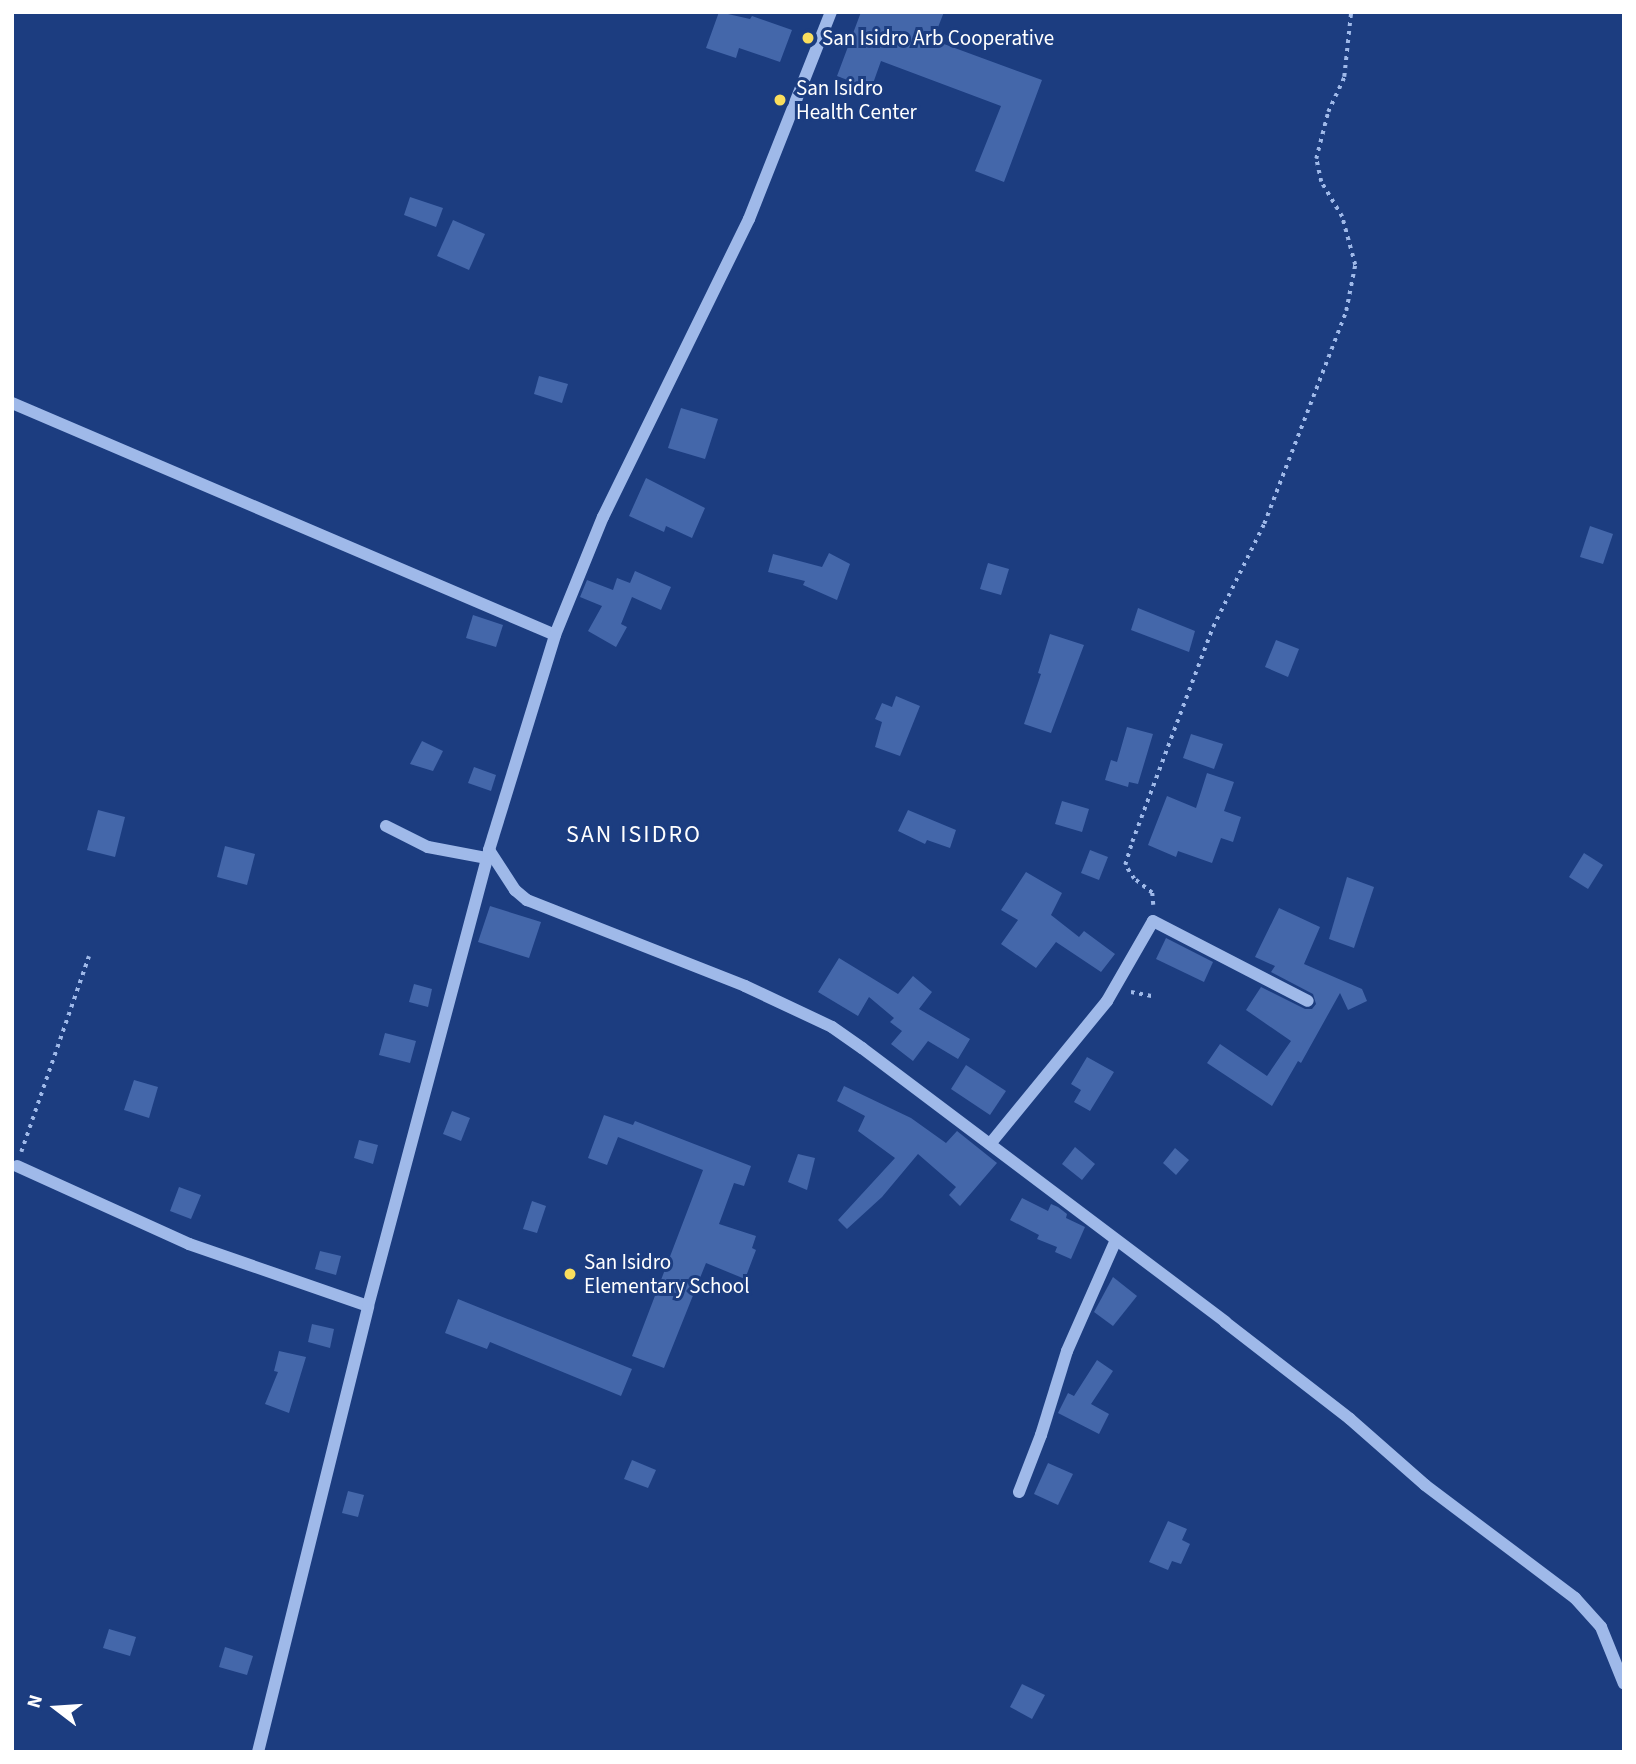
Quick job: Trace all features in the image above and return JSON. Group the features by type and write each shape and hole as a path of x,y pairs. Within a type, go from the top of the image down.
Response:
{"street":[{"path":"258,1752 368,1306 488,854 555,635 603,517 749,219 831,12"},
{"path":"12,403 555,635"},
{"path":"386,826 428,847 488,854 515,890 527,900 745,986 832,1027 1350,1419 1425,1485 1574,1598 1601,1628 1624,1684"},
{"path":"990,1144 1107,1001 1153,921 1308,1001"},
{"path":"17,1166 188,1244 368,1306"},
{"path":"1019,1492 1077,1326 1116,1240"}],"path":[{"path":"1153,921 1152,893 1135,879 1125,865 1213,626 1264,524 1346,311 1355,265 1342,217 1321,182 1316,159 1328,112 1344,77 1351,12"},
{"path":"17,1166 89,956"}],"building":[{"path":"719,12 750,19 752,16 792,30 780,62 739,48 736,58 706,48"},
{"path":"861,12 944,12 933,40 1042,80 1004,182 975,171 1001,106 881,61 871,89 837,76"},
{"path":"410,197 443,208 436,227 404,215"},
{"path":"453,220 485,234 469,270 437,256"},
{"path":"539,376 568,384 562,403 534,394"},
{"path":"681,408 718,419 705,459 668,448"},
{"path":"646,478 705,508 692,538 666,526 664,532 629,516"},
{"path":"1590,526 1613,534 1603,564 1580,557"},
{"path":"829,553 850,564 837,600 803,585 805,581 768,572 773,554 822,567"},
{"path":"988,563 1009,569 1001,595 980,589"},
{"path":"635,571 671,587 661,610 632,597 621,624 627,627 616,647 588,631 602,606 580,597 587,580 613,590 617,578 630,583"},
{"path":"1138,608 1195,631 1189,652 1131,630"},
{"path":"473,615 503,625 496,647 466,638"},
{"path":"1050,634 1084,645 1051,733 1024,724 1041,674 1038,673"},
{"path":"1276,640 1299,649 1288,677 1265,667"},
{"path":"896,696 920,706 900,756 875,747 882,722 875,719 882,703 892,707"},
{"path":"1127,727 1153,734 1138,784 1129,782 1128,787 1105,780 1111,760 1117,762"},
{"path":"1191,734 1223,744 1214,769 1183,758"},
{"path":"422,741 443,751 433,771 410,764"},
{"path":"474,767 496,775 491,791 468,783"},
{"path":"1207,773 1234,782 1224,811 1241,817 1233,842 1221,838 1212,863 1178,851 1176,857 1148,845 1167,796 1196,808"},
{"path":"1062,801 1089,809 1082,832 1055,824"},
{"path":"98,810 125,817 115,857 87,850"},
{"path":"908,810 956,830 950,848 927,840 925,844 898,831"},
{"path":"225,846 255,854 247,885 217,877"},
{"path":"1090,850 1108,857 1099,880 1081,873"},
{"path":"1584,853 1603,865 1588,889 1569,877"},
{"path":"1026,872 1062,893 1051,915 1079,937 1084,931 1115,954 1101,972 1056,942 1036,968 1001,944 1018,920 1001,910"},
{"path":"1347,877 1374,887 1354,948 1329,939"},
{"path":"490,906 541,922 529,958 478,942"},
{"path":"1279,908 1320,927 1304,964 1362,989 1367,1001 1348,1010 1340,993 1301,1063 1298,1061 1272,1106 1207,1063 1220,1044 1267,1076 1291,1041 1246,1010 1261,987 1305,1009 1312,1009 1316,1004 1313,994 1271,972 1275,966 1255,957"},
{"path":"1166,938 1213,962 1204,982 1156,959"},
{"path":"839,958 898,994 913,976 932,992 919,1009 970,1039 958,1059 928,1041 913,1061 891,1044 902,1031 890,1022 894,1018 869,997 858,1016 818,992"},
{"path":"414,984 432,989 428,1007 409,1002"},
{"path":"385,1033 416,1041 410,1063 379,1055"},
{"path":"1087,1057 1114,1072 1090,1111 1074,1102 1081,1090 1071,1084"},
{"path":"966,1065 1006,1091 990,1115 951,1089"},
{"path":"134,1080 158,1087 149,1118 124,1110"},
{"path":"844,1086 911,1118 946,1143 957,1131 997,1163 960,1206 949,1195 956,1187 918,1154 882,1197 847,1229 838,1220 895,1158 858,1131 865,1116 837,1101"},
{"path":"452,1111 470,1118 461,1141 443,1134"},
{"path":"604,1115 633,1125 635,1121 751,1166 744,1186 734,1183 719,1224 756,1236 752,1248 756,1250 745,1279 706,1263 664,1368 632,1356 703,1170 618,1137 607,1165 588,1158"},
{"path":"359,1140 378,1145 373,1164 354,1158"},
{"path":"1075,1147 1095,1164 1082,1180 1062,1164"},
{"path":"1175,1148 1189,1160 1176,1175 1163,1163"},
{"path":"798,1154 815,1158 807,1190 788,1182"},
{"path":"179,1187 201,1195 191,1219 170,1211"},
{"path":"1022,1198 1048,1211 1051,1204 1058,1207 1067,1214 1066,1218 1085,1227 1071,1259 1055,1252 1057,1247 1037,1239 1039,1235 1010,1220"},
{"path":"532,1201 546,1206 537,1233 523,1229"},
{"path":"320,1251 341,1256 336,1275 315,1269"},
{"path":"1113,1277 1137,1296 1113,1326 1094,1312"},
{"path":"458,1299 632,1369 621,1396 490,1342 487,1349 445,1333"},
{"path":"312,1324 334,1329 330,1348 308,1342"},
{"path":"279,1351 306,1357 289,1413 265,1404 278,1372 274,1371"},
{"path":"1097,1360 1113,1371 1091,1404 1109,1414 1099,1434 1058,1413 1068,1393 1074,1396"},
{"path":"632,1460 656,1470 648,1488 624,1479"},
{"path":"1048,1463 1073,1474 1058,1505 1034,1494"},
{"path":"348,1491 364,1495 358,1517 342,1513"},
{"path":"1168,1521 1187,1529 1182,1540 1190,1544 1181,1564 1172,1561 1168,1570 1149,1562"},
{"path":"109,1629 136,1637 130,1656 103,1648"},
{"path":"225,1647 253,1656 247,1675 219,1667"},
{"path":"1022,1684 1045,1695 1032,1719 1010,1707"}],"place":[{"name":"San Isidro Arb Cooperative","path":"808,38"},
{"name":"San Isidro Health Center","path":"780,100"},
{"name":"San Isidro Elementary School","path":"570,1274"}],"district":[{"name":"SAN ISIDRO","path":"634,835"}]}
